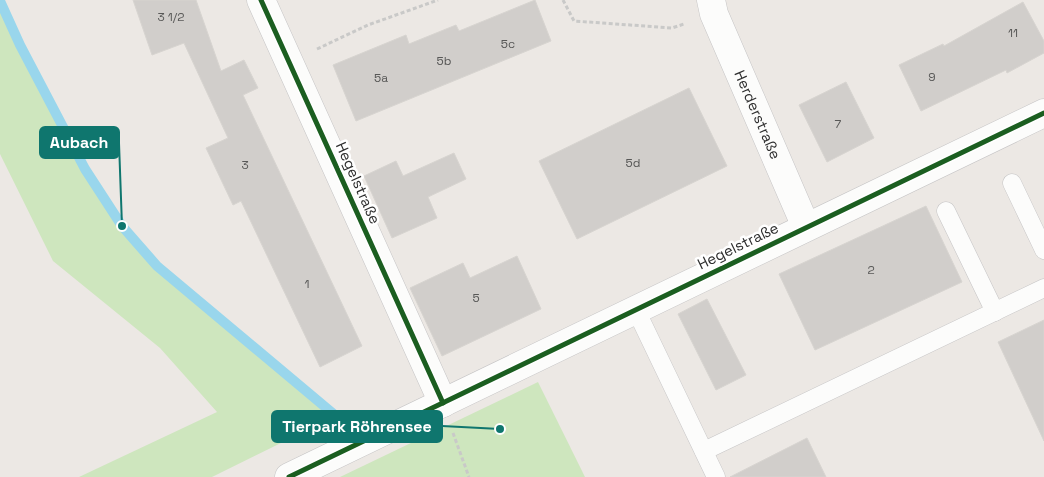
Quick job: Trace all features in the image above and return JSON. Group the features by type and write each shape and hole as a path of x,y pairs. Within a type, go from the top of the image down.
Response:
{"street":[{"name":"Hegelstraße","path":"261,0 443,403"},
{"name":"Herderstraße","path":"712,7 806,227"},
{"name":"Hegelstraße","path":"290,477 1044,113"}],"lane":[{"path":"1012,184 1044,250"},
{"path":"946,211 995,312"},
{"path":"704,450 1044,288"},
{"path":"636,310 716,477"}],"path":[{"path":"290,63 368,25 438,0"},
{"path":"563,0 574,21 672,28 712,7"},
{"path":"443,403 469,477"}],"green space":[{"path":"0,1 20,45 85,169 122,226 158,266 336,416 212,477 79,477 217,412 160,348 53,261 0,154"},
{"path":"538,382 585,477 340,477"}],"building":[{"path":"133,0 196,0 221,71 244,60 258,88 243,95 362,346 320,367 241,201 233,205 206,148 228,138 184,43 152,55"},
{"path":"535,0 551,41 356,121 333,65 406,35 409,44 456,25 459,31"},
{"path":"1023,2 1044,41 1044,53 1007,73 1006,70 921,111 899,65 943,44 944,46"},
{"path":"846,82 874,138 827,162 799,105"},
{"path":"689,88 727,166 577,239 539,161"},
{"path":"454,153 466,179 428,197 437,218 392,238 364,176 396,161 403,176"},
{"path":"926,206 962,282 815,350 779,274"},
{"path":"517,256 541,309 442,356 410,288 463,263 470,278"},
{"path":"707,299 746,375 716,390 678,314"},
{"path":"1044,320 1044,441 998,342"},
{"path":"807,438 826,477 730,477"}],"waterway":[{"path":"0,1 20,45 85,169 122,226 157,266 336,416"}],"cycle path":[{"path":"261,0 443,403"},
{"path":"289,477 1044,113"}],"place":[{"name":"Aubach","path":"122,226"},
{"name":"Tierpark Röhrensee","path":"500,429"}]}
